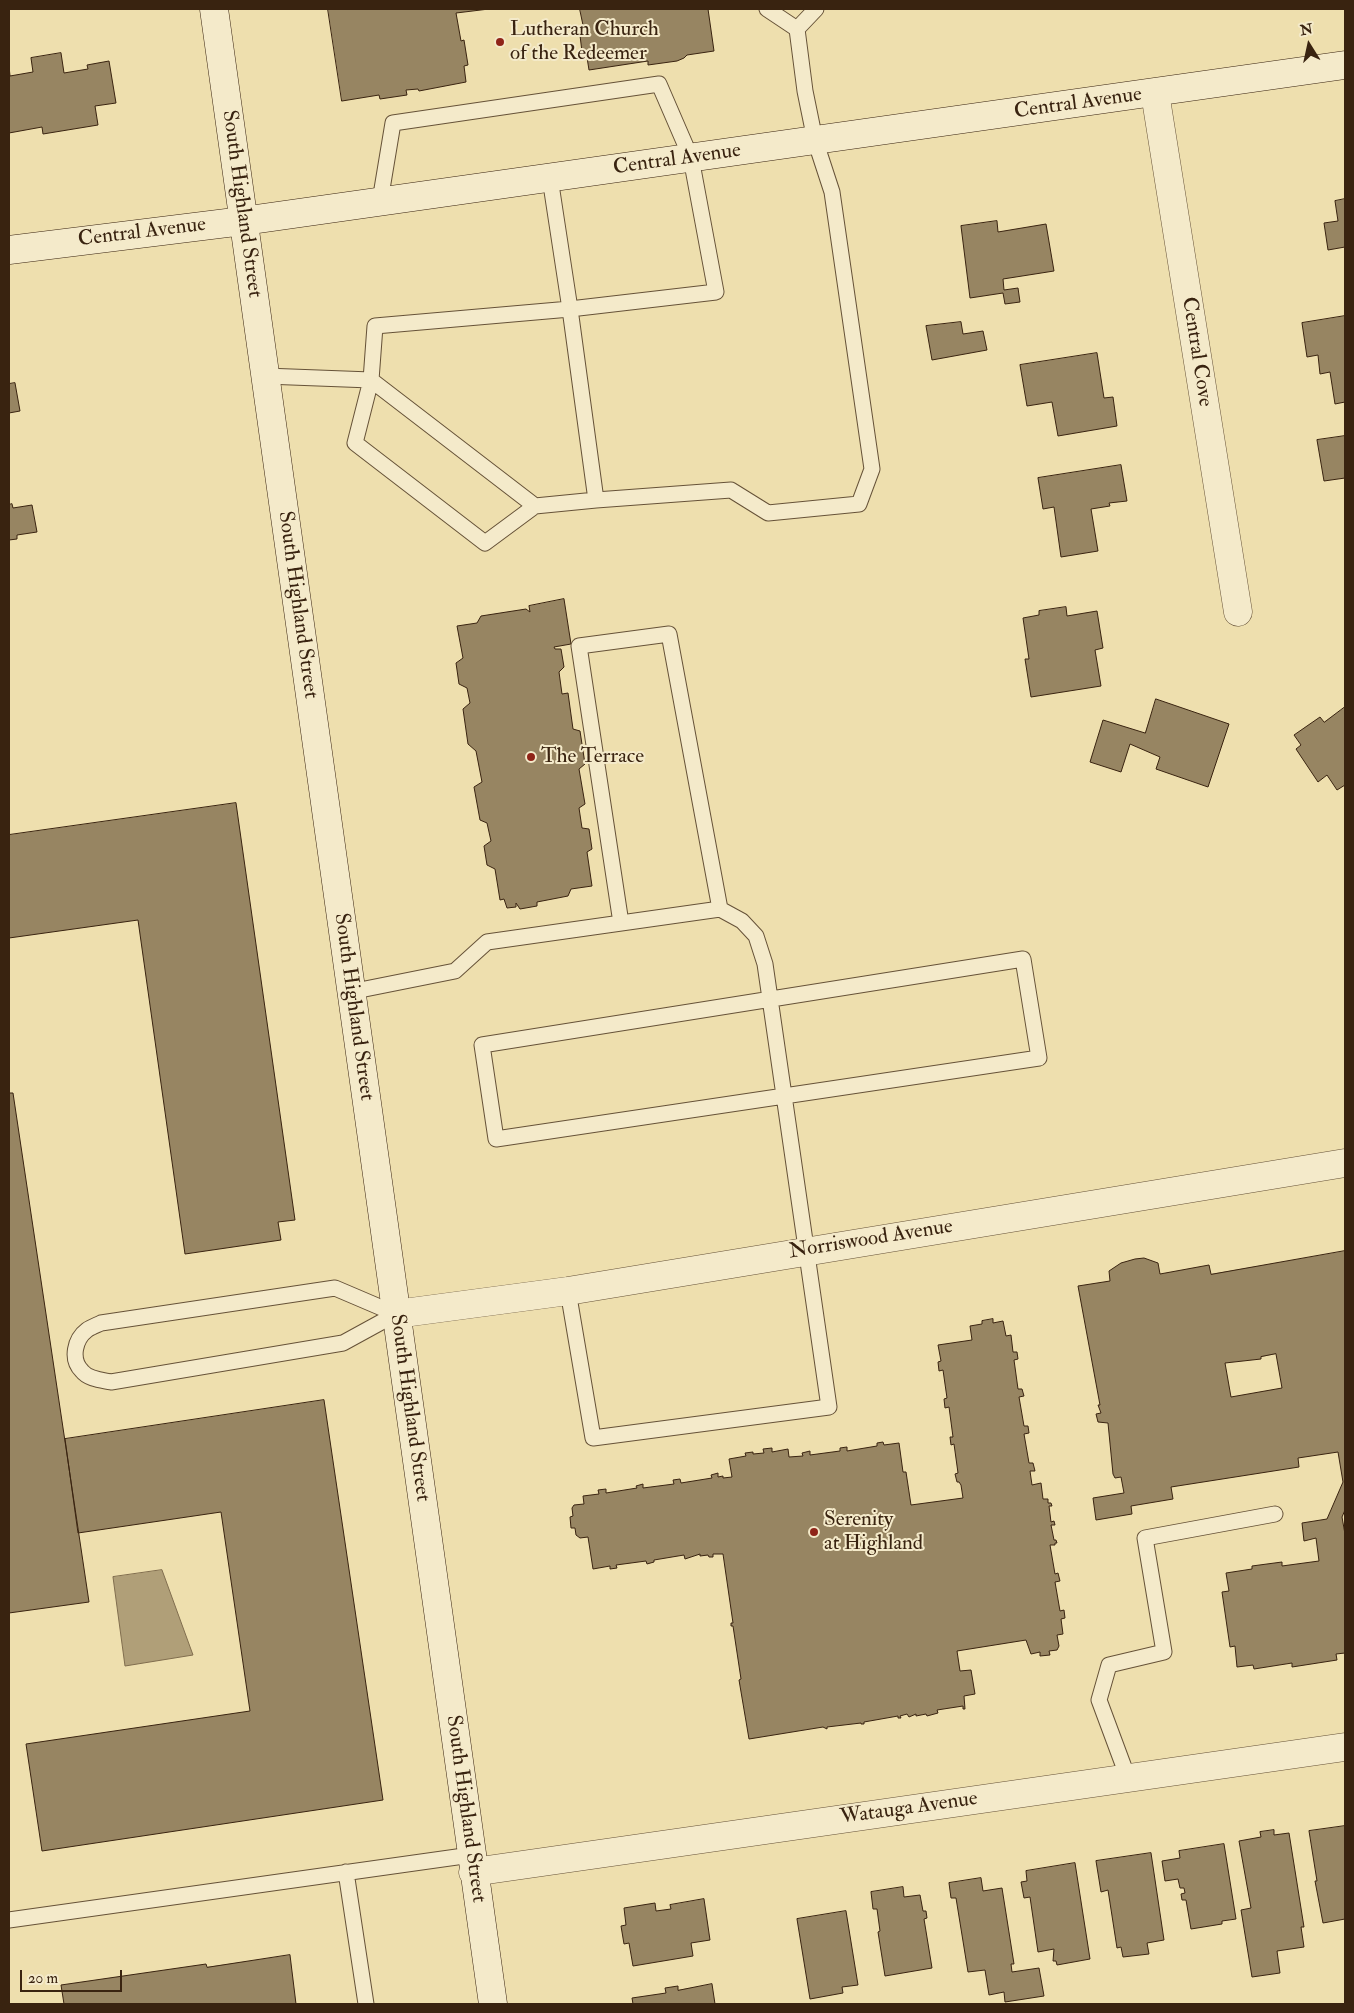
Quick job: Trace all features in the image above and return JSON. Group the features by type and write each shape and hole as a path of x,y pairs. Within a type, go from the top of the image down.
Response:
{"main road":[{"name":"South Highland Street","path":"214,9 493,2004"},
{"name":"Central Avenue","path":"9,250 243,221 1345,65"},
{"name":"Central Cove","path":"1155,93 1238,612"},
{"name":"Norriswood Avenue","path":"396,1314 568,1291 1345,1163"},
{"name":"Watauga Avenue","path":"472,1863 1128,1778 1345,1747"}],"lane":[{"path":"767,9 798,29"},
{"path":"380,202 393,123 658,84 691,158 716,292 376,326 371,380 355,443 485,543 536,506 731,490 768,513 859,504 872,469 832,192 815,140 805,91 798,29 816,9"},
{"path":"550,178 596,500"},
{"path":"264,376 371,380 536,506"},
{"path":"621,923 580,646 669,634 720,910"},
{"path":"350,992 456,971 487,942 621,923 720,910 742,921 756,936 765,964 829,1407 593,1438 568,1291"},
{"path":"1023,959 1039,1058 784,1096 496,1139 482,1045 1023,959"},
{"path":"335,1288 396,1314 343,1342 110,1382 94,1378 82,1371 74,1358 78,1341 87,1330 102,1323 335,1288"},
{"path":"1128,1778 1099,1700 1109,1665 1164,1652 1144,1538 1275,1514"},
{"path":"9,1920 346,1872 472,1863"},
{"path":"346,1872 366,2004"}],"shaded area":[{"path":"162,1570 193,1655 125,1666 113,1577"}],"building":[{"path":"328,9 489,9 456,13 461,41 464,40 468,65 464,66 466,82 419,91 418,89 406,90 407,95 380,99 379,95 342,101"},
{"path":"580,9 708,9 714,51 687,55 677,61 648,65 648,61 589,70 586,51 582,52 579,27 583,27"},
{"path":"61,53 64,73 88,69 87,65 109,61 116,103 95,106 98,125 43,134 42,127 9,133 9,66 10,76 33,72 31,58"},
{"path":"1345,199 1345,247 1328,250 1324,223 1338,221 1335,201"},
{"path":"997,221 998,232 1046,224 1054,271 1003,279 1004,290 1018,288 1020,302 1005,304 1003,293 970,298 961,226"},
{"path":"1345,316 1345,402 1335,404 1330,372 1320,374 1318,355 1307,357 1302,323"},
{"path":"961,322 963,334 983,331 987,350 932,360 926,326"},
{"path":"1097,353 1104,398 1113,397 1117,426 1058,436 1052,402 1027,406 1020,365"},
{"path":"15,383 20,411 9,413 9,384"},
{"path":"1345,436 1345,478 1324,481 1317,440"},
{"path":"1121,465 1127,501 1109,503 1110,506 1091,509 1098,551 1061,557 1054,507 1043,509 1038,478"},
{"path":"12,504 13,508 32,505 37,532 17,535 17,539 9,540 9,505"},
{"name":"The Terrace","path":"564,599 571,644 554,647 555,649 561,649 564,667 559,672 562,694 568,693 573,729 580,731 585,764 579,769 585,804 579,808 582,828 589,829 592,849 587,852 592,886 571,889 568,896 537,902 537,906 520,909 516,903 516,907 507,908 504,899 500,900 495,869 487,865 484,846 491,841 487,823 480,820 474,787 482,782 476,751 468,744 463,709 470,703 467,688 459,684 456,663 463,658 457,626 477,623 481,616 526,609 530,612 529,606"},
{"path":"1066,607 1067,616 1097,611 1103,648 1095,650 1101,686 1031,697 1025,659 1029,659 1023,618 1039,615 1039,611"},
{"path":"1156,699 1229,724 1208,787 1156,769 1160,757 1130,744 1121,772 1090,762 1103,720 1145,733"},
{"path":"1345,707 1345,785 1337,790 1327,775 1318,782 1296,749 1301,745 1294,735 1320,717 1324,722"},
{"path":"236,803 295,1220 278,1222 281,1240 185,1254 138,920 9,938 9,835"},
{"path":"9,1093 13,1093 89,1602 9,1613"},
{"path":"1345,1251 1345,1510 1342,1517 1345,1534 1345,1653 1336,1654 1337,1660 1292,1667 1292,1663 1254,1669 1253,1665 1237,1667 1235,1646 1230,1647 1222,1592 1229,1591 1226,1573 1252,1569 1252,1566 1282,1562 1282,1566 1319,1561 1316,1538 1304,1541 1302,1523 1327,1519 1343,1482 1338,1452 1298,1458 1299,1467 1171,1487 1173,1499 1131,1506 1132,1514 1096,1520 1093,1498 1124,1493 1121,1477 1115,1478 1113,1474 1108,1423 1098,1422 1096,1414 1101,1413 1098,1405 1100,1405 1078,1286 1110,1281 1109,1271 1121,1263 1144,1258 1158,1263 1160,1274 1209,1265 1211,1274","holes":["1276,1354 1282,1388 1231,1397 1225,1363 1261,1359 1261,1357"]},
{"name":"Serenity at Highland","path":"993,1319 993,1323 1003,1321 1006,1336 1011,1335 1013,1352 1017,1352 1018,1359 1014,1360 1018,1389 1022,1389 1024,1396 1019,1397 1024,1426 1028,1426 1029,1433 1024,1434 1029,1463 1033,1463 1035,1471 1030,1471 1032,1485 1041,1483 1043,1499 1048,1499 1048,1503 1051,1503 1052,1506 1049,1506 1051,1522 1054,1521 1055,1525 1051,1525 1054,1540 1057,1543 1050,1545 1055,1574 1058,1573 1060,1581 1055,1582 1060,1611 1064,1610 1065,1618 1061,1619 1063,1634 1057,1635 1059,1646 1057,1650 1049,1651 1050,1655 1040,1656 1040,1652 1031,1654 1026,1640 957,1651 960,1671 971,1670 975,1694 964,1696 965,1709 963,1709 963,1706 937,1710 938,1713 927,1716 926,1714 916,1716 916,1714 909,1717 907,1714 900,1716 901,1718 898,1718 898,1716 864,1722 864,1724 827,1727 827,1729 823,1727 749,1739 739,1680 741,1679 733,1626 731,1626 731,1623 733,1623 723,1554 713,1554 713,1557 709,1557 708,1555 700,1556 700,1554 685,1559 684,1555 654,1560 654,1562 647,1564 646,1561 616,1565 617,1568 610,1569 610,1566 593,1569 588,1537 580,1538 576,1535 575,1528 571,1528 570,1517 573,1516 572,1508 574,1505 584,1504 583,1496 599,1494 598,1490 606,1489 606,1493 637,1488 636,1486 643,1484 643,1488 674,1484 673,1480 680,1479 681,1483 712,1478 711,1475 718,1473 718,1477 732,1477 729,1459 746,1456 745,1453 764,1453 763,1449 772,1448 772,1452 788,1449 789,1457 803,1456 802,1453 810,1451 810,1455 840,1451 840,1448 847,1447 847,1451 877,1446 877,1443 883,1442 884,1445 899,1443 903,1472 906,1472 911,1505 963,1498 961,1485 957,1482 955,1474 958,1473 954,1444 951,1445 950,1437 953,1437 949,1407 945,1408 944,1399 947,1398 943,1370 939,1371 938,1362 941,1361 938,1345 972,1340 970,1326 982,1324 982,1321"},
{"path":"324,1400 383,1800 42,1851 26,1744 250,1711 221,1512 78,1533 65,1439"},
{"path":"1345,1826 1345,1919 1323,1923 1315,1881 1317,1881 1309,1831"},
{"path":"1274,1830 1274,1835 1289,1833 1304,1927 1301,1927 1304,1947 1277,1951 1280,1973 1252,1977 1241,1910 1251,1908 1239,1841 1261,1837 1260,1832"},
{"path":"1224,1844 1236,1919 1222,1921 1222,1924 1191,1929 1186,1900 1182,1900 1181,1894 1185,1893 1184,1888 1180,1888 1178,1879 1165,1881 1162,1861 1180,1858 1179,1851"},
{"path":"1151,1853 1164,1940 1147,1943 1149,1954 1123,1957 1121,1947 1117,1948 1108,1890 1101,1892 1096,1861"},
{"path":"1075,1863 1090,1959 1057,1965 1056,1961 1053,1961 1054,1949 1038,1952 1030,1897 1024,1898 1021,1882 1027,1881 1026,1871"},
{"path":"981,1878 983,1891 1002,1888 1014,1964 1011,1964 1012,1972 1039,1968 1044,1996 1005,2002 1004,1992 989,1995 985,1970 968,1972 956,1898 951,1898 949,1883"},
{"path":"903,1887 904,1897 920,1895 923,1911 926,1911 927,1918 924,1919 932,1968 885,1976 878,1932 880,1931 877,1909 873,1909 871,1892"},
{"path":"704,1899 710,1940 691,1943 693,1956 633,1966 629,1943 624,1944 621,1926 626,1925 624,1908 655,1903 656,1911 671,1909 670,1905"},
{"path":"846,1911 858,1985 842,1987 843,1993 810,1999 797,1919"},
{"path":"290,1955 296,2004 64,2004 61,1985 206,1964 207,1967"},
{"path":"712,1984 715,2004 633,2004 632,1998 666,1993 665,1988 678,1986 678,1990"}],"place":[{"name":"Lutheran Church of the Redeemer","path":"500,42"},
{"name":"The Terrace","path":"531,757"},
{"name":"Serenity at Highland","path":"814,1532"}]}
